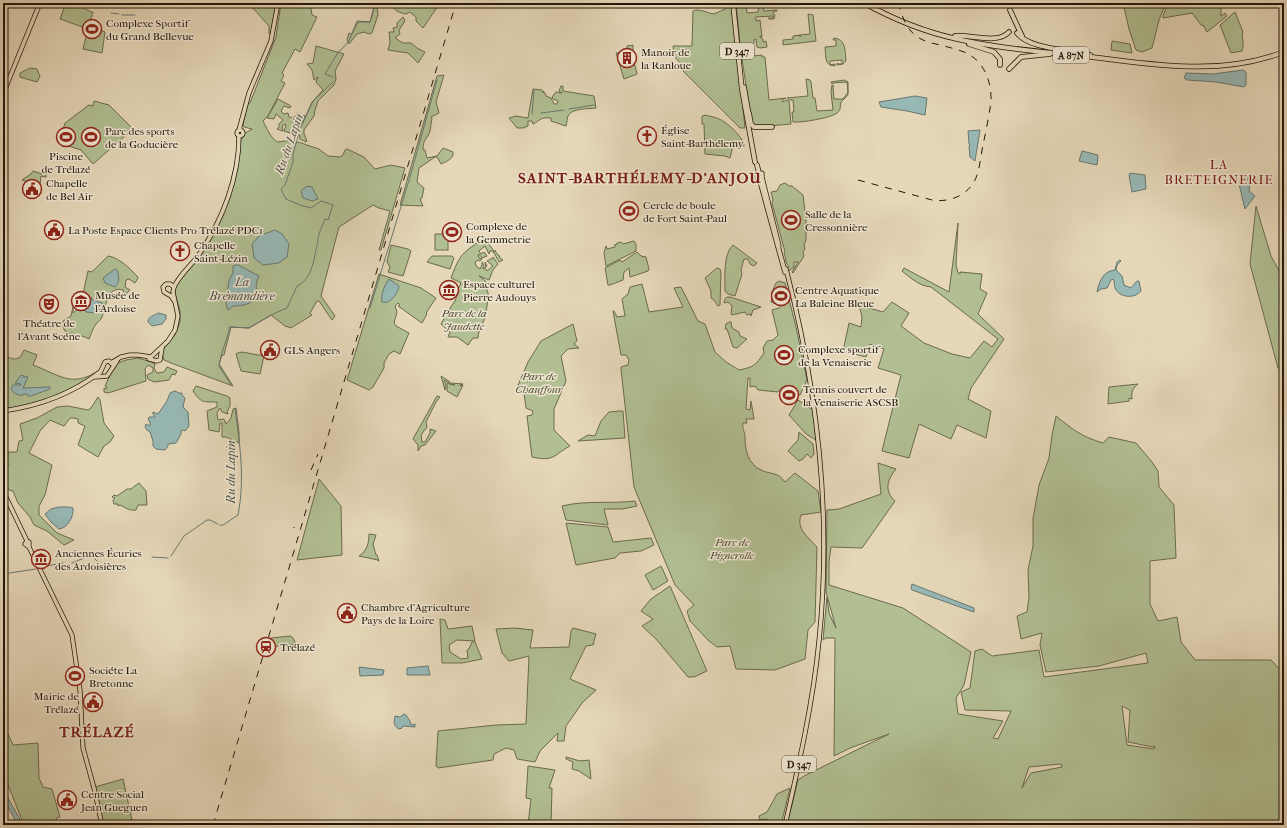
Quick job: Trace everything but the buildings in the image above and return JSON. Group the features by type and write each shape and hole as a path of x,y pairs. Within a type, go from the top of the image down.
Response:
{"highway":[{"name":"D 347","path":"734,3 747,117 756,163"},
{"name":"D 347","path":"734,3 738,61 743,99 756,163 785,272"},
{"name":"A 87N","path":"864,3 913,26 956,38 992,45 1068,55 1201,68 1228,66 1271,57 1284,52"},
{"name":"A 87N","path":"869,3 913,23 956,38 1090,55 1188,65 1215,65 1254,59 1284,52"},
{"path":"1010,10 1022,36 1031,42"},
{"path":"956,38 998,38 1009,32"},
{"path":"1017,33 1022,38 1046,47 1090,55"},
{"path":"956,38 959,41 994,52 1000,59 1000,65"},
{"path":"1009,69 1018,59 1025,56 1068,55"},
{"path":"742,77 756,163"},
{"path":"748,110 751,124 754,127 772,127"},
{"name":"D 347","path":"759,175 779,244"}],"main road":[{"path":"3,94 40,3"},
{"path":"172,285 204,247 219,219 232,181 240,136 237,133 241,130 244,110 271,41 278,3"},
{"name":"D 347","path":"779,244 806,355 816,418 823,489 824,552 820,635 812,696 785,825"},
{"path":"785,272 792,294"},
{"path":"172,285 166,284 163,288 164,293 169,294 175,302"},
{"path":"155,356 173,336 177,327 178,316 172,285"},
{"path":"169,294 173,292"},
{"path":"155,356 157,361 160,360 161,349 165,344"},
{"path":"3,411 24,408 69,392 92,378 103,375 111,365 123,356 138,355 149,358 161,355"},
{"path":"103,375 105,363 108,361 111,365"},
{"path":"3,491 27,544"},
{"path":"3,494 72,635 80,690 83,748 102,825"}],"green space":[{"name":"Complexe Sportif du Grand Bellevue","path":"66,3 76,3 76,7 77,3 85,6 84,8 93,12 89,25 105,32 102,53 83,49 88,29 60,19"},
{"path":"251,3 276,3 271,33 269,34 269,26 253,8 250,7"},
{"path":"281,3 310,3 312,15 317,17 300,52 295,49 282,73 284,75 281,81 285,83 268,116 263,121 272,138 277,142 292,140 296,141 294,143 295,144 298,142 319,149 328,156 340,157 347,149 364,157 375,169 391,165 405,168 381,250 379,250 390,211 373,205 339,227 321,296 335,316 332,320 319,301 317,301 310,313 312,315 291,328 285,326 271,315 249,328 231,327 224,355 222,355 219,364 233,386 164,360 162,353 163,349 175,335 180,322 180,310 175,294 175,287 204,250 219,224 223,214 242,135 252,129 244,127 243,124 248,103 250,103 276,37"},
{"path":"391,3 440,3 423,28 416,21 416,17 410,12 406,14 399,12 393,8"},
{"path":"729,3 732,3 745,128 740,128 683,71 684,67 674,56 673,46 692,46 693,11 700,10 714,14 725,9"},
{"path":"736,3 746,5 747,13 758,12 759,7 764,3 781,4 763,7 764,11 777,10 773,12 775,15 774,19 768,18 773,18 773,16 756,17 756,21 760,20 762,37 760,37 763,39 763,42 766,41 767,47 757,47 756,39 754,40 752,48 753,56 762,55 762,57 765,57 769,100 786,98 782,100 783,102 786,100 789,101 791,124 757,127 752,124 741,53"},
{"path":"1123,3 1166,3 1159,20 1152,48 1142,52 1136,50"},
{"path":"1168,3 1221,3 1221,16 1225,13 1227,16 1207,32 1192,13 1163,18"},
{"path":"377,6 378,15 372,33 369,34 364,32 357,34 349,44 347,40 349,33 352,34 358,22 370,22 374,7"},
{"path":"1235,12 1243,32 1243,46 1242,51 1231,53 1220,25"},
{"path":"808,14 813,15 816,41 783,45 783,40 793,39 793,36 810,34"},
{"path":"403,17 405,21 399,30 400,34 395,38 403,43 411,43 425,52 418,63 408,53 388,50 390,43 389,32 394,32 393,28 397,27 397,23"},
{"path":"834,38 843,43 846,61 843,64 837,65 837,63 842,64 842,60 830,61 830,65 826,60 825,47 836,46 836,40 833,40"},
{"path":"1112,41 1130,44 1132,53 1111,50"},
{"path":"633,45 633,58 637,74 624,79 616,53 627,52 627,46"},
{"path":"316,46 344,54 335,71 336,79 334,85 318,101 314,116 304,130 306,142 300,139 299,131 312,102 323,90 316,82 318,77 314,80 312,70 307,64 313,63"},
{"path":"30,68 37,69 40,76 37,82 20,77 20,73"},
{"path":"444,75 436,102 439,113 431,117 430,131 424,141 423,150 425,150 427,158 437,156 443,148 453,152 453,154 450,160 441,164 437,157 435,157 419,168 417,182 424,188 422,198 420,199 423,206 400,205 437,76"},
{"path":"806,79 810,80 811,82 813,98 815,98 817,111 833,110 831,92 832,85 834,86 834,99 843,99 848,92 848,95 841,102 838,112 834,115 822,118 793,122 793,100 787,98 808,96"},
{"path":"844,80 848,82 848,92 847,82 832,84 831,82"},
{"path":"561,86 563,86 563,91 594,96 596,108 580,109 570,113 566,126 551,121 551,118 545,118 533,124 532,121 528,121 528,126 517,128 509,118 516,116 528,118 533,89 542,90 546,96 551,98 554,104 557,104 558,101 552,97 556,92 562,93 559,91"},
{"path":"278,99 291,106 290,108 284,106 281,111 284,114 288,113 289,117 292,118 296,116 297,118 297,113 305,116 296,135 284,131 285,124 282,126 283,131 277,129 283,120 276,114 274,119 267,118"},
{"name":"Parc des sports de la Goducière","path":"94,101 109,105 133,129 93,164 81,150 59,143 65,123 89,105 93,106"},
{"path":"704,115 717,118 726,123 738,135 744,146 733,145 730,158 705,154 704,124 702,124 702,116"},
{"path":"33,171 42,174 43,171 46,173 46,177 41,176 40,185 22,180"},
{"name":"Salle de la Cressonnière","path":"785,183 792,186 803,195 806,220 806,240 804,245 805,249 803,252 804,256 793,273 792,272 798,262 794,262 794,267 789,271 787,269 789,267 786,262 785,252 772,203 773,200 771,192 777,191 780,185"},
{"path":"1256,206 1271,256 1284,280 1284,371 1278,368 1250,264"},
{"path":"958,223 956,265 958,273 982,274 980,289 987,293 978,314 1004,339 971,388 968,399 991,411 986,438 957,425 951,439 919,424 909,458 882,451 901,375 878,368 884,349 870,344 866,357 843,351 849,323 861,327 862,317 859,305 883,312 892,302 909,313 901,326 924,343 952,354 970,358 984,341 992,347 998,339 931,287 919,283 902,271 904,268 949,292"},
{"path":"435,234 448,234 448,250 435,250"},
{"name":"Parc de la Jaudette","path":"484,238 503,260 499,262 493,251 490,251 489,254 485,246 479,251 481,254 484,252 487,256 482,258 479,254 478,255 480,259 482,259 475,262 476,266 480,269 482,262 484,265 483,269 486,267 485,268 487,271 493,266 487,261 493,257 498,264 493,270 489,280 479,276 488,283 486,311 478,338 473,338 468,345 457,337 448,337 450,332 441,324 455,301 457,291 461,283 451,278 457,263 463,254"},
{"path":"634,241 636,244 636,251 606,266 604,253 606,246 607,249 615,247 615,244 616,245 617,243 621,242 623,244"},
{"path":"391,245 411,251 403,276 388,272 390,267 387,262"},
{"path":"733,245 757,263 754,266 750,264 748,259 744,259 741,270 742,274 735,296 728,294 725,291 726,260"},
{"path":"637,252 641,256 646,257 649,269 648,271 630,277 629,268 624,272 623,280 608,285 605,268 620,260 622,262"},
{"path":"109,256 124,264 138,278 135,283 129,279 126,280 125,287 130,290 125,295 123,290 118,289 110,294 102,318 95,326 89,339 65,331 63,321 71,316 73,307 73,313 80,307 87,312 91,311 96,313 103,305 83,294 88,271 93,271"},
{"path":"432,256 452,256 454,258 450,269 427,262"},
{"path":"717,268 720,269 721,272 720,305 718,306 711,298 711,291 705,278"},
{"path":"379,274 421,288 436,298 426,313 427,314 422,323 398,306 400,305 398,303 395,306 397,312 394,323 396,326 409,333 400,354 394,351 389,354 384,363 384,368 373,387 369,390 347,380"},
{"name":"Parc de Pignerolle","path":"779,281 785,283 807,380 800,395 785,386 778,392 758,390 755,386 750,387 750,378 748,378 746,409 750,410 751,401 754,419 746,419 747,423 743,423 743,428 748,456 753,464 765,472 779,476 785,482 795,473 818,491 821,512 801,515 800,520 801,529 817,547 815,622 808,630 805,659 775,670 736,669 730,646 717,647 709,641 690,621 687,611 694,605 675,585 634,487 621,369 621,367 628,365 629,360 626,355 621,355 613,311 617,317 625,316 622,299 628,294 630,287 642,284 649,312 683,307 674,288 681,287 698,321 705,324 715,352 726,362 739,370 748,368 757,363 764,353 763,348 767,341 773,340 778,335 772,310 781,306 771,302 773,295 771,294 776,283"},
{"path":"727,297 761,307 753,310 751,316 750,314 747,315 745,312 732,315 732,306 728,302 724,303"},
{"path":"731,322 732,328 739,332 740,336 747,339 737,348 733,347 727,329 725,329 726,324"},
{"name":"Parc de Chauffour","path":"573,324 577,341 574,344 579,348 568,349 561,356 566,381 554,409 554,430 570,446 550,458 545,459 532,457 527,416 532,415 533,411 526,408 524,393 516,390 528,362 541,341"},
{"path":"24,350 37,355 33,365 58,376 80,379 98,372 77,386 41,402 3,410 3,355 16,359 20,357"},
{"path":"242,352 264,356 260,374 241,371 236,354"},
{"path":"138,358 155,364 154,368 157,373 164,372 167,367 177,371 175,375 172,374 169,380 154,382 148,379 147,375 153,372 153,368 148,365 145,369 146,381 108,393 104,392 104,388 106,389 107,387 105,386 115,364"},
{"path":"441,376 450,382 449,384 463,384 460,385 463,385 457,397 447,391 447,383 449,383 444,380 446,385 445,390"},
{"path":"1138,384 1133,390 1132,399 1129,398 1129,401 1108,404 1109,387"},
{"path":"196,386 230,398 230,406 227,412 228,414 222,412 220,408 217,413 218,420 224,419 226,424 231,418 233,409 236,408 239,443 226,437 222,437 222,423 220,423 219,432 209,430 207,411 217,407 217,402 205,402 200,400 193,391"},
{"path":"437,396 440,397 426,422 427,427 421,435 422,442 425,442 430,433 430,429 436,431 418,451 418,445 413,439"},
{"path":"98,397 100,400 104,423 114,436 110,442 104,446 98,457 78,445 85,426 78,423 78,419 74,418 70,418 64,426 50,420 40,431 29,453 52,465 45,495 39,506 39,515 57,533 74,540 64,545 47,531 34,525 30,517 18,503 13,491 9,490 3,481 3,470 9,464 3,464 3,453 8,454 9,452 17,452 19,441 23,440 20,424 37,418 57,407 68,406 88,410"},
{"path":"798,400 813,410 816,440 806,434 789,415"},
{"path":"623,411 625,438 578,441 588,435 595,436 601,421 609,412"},
{"path":"1056,416 1078,432 1096,441 1103,443 1109,437 1136,443 1158,471 1159,487 1174,505 1176,558 1150,561 1150,604 1158,621 1177,617 1181,642 1195,660 1271,660 1284,674 1284,825 787,825 798,780 889,734 850,748 834,756 835,638 826,638 823,640 827,597 829,613 836,628 826,592 827,510 839,509 881,494 878,463 896,469 890,477 888,485 889,493 895,501 862,548 831,547 829,562 829,585 903,608 971,652 964,685 956,698 958,714 1003,721 993,738 998,739 1011,711 965,710 961,692 970,688 975,651 982,649 992,656 1039,650 1044,677 1148,663 1146,653 1099,666 1046,672 1040,645 1042,633 1021,639 1017,616 1027,612 1029,597 1028,570 1033,546 1033,519 1039,485 1049,458","holes":["1122,706 1130,710 1128,742 1153,747 1155,746 1154,749 1127,745","1061,764 1062,767 1031,773 1022,788 1029,767"]},
{"path":"799,432 813,444 814,454 811,458 807,454 799,461 788,451 798,440"},
{"path":"319,479 341,506 342,555 297,560"},
{"path":"139,483 146,491 147,505 138,505 136,510 134,510 114,504 113,500 115,498 112,497 114,495 117,496"},
{"path":"635,501 637,506 622,509 604,509 608,525 566,520 562,506 580,503"},
{"path":"566,523 608,527 613,542 651,538 654,545 641,551 620,553 615,558 576,565"},
{"path":"369,534 376,535 373,544 379,561 359,556 364,552 367,546"},
{"path":"661,566 668,581 653,590 645,575"},
{"path":"670,586 707,671 694,677 688,677 656,639 642,626 653,619 641,611 651,599"},
{"path":"440,619 445,620 448,629 472,626 475,641 457,640 449,645 450,652 461,659 468,658 467,650 472,642 475,642 482,659 462,663 442,663"},
{"path":"515,628 533,630 530,648 569,647 571,631 573,628 596,634 593,645 586,646 570,679 596,690 582,703 566,726 564,741 557,741 558,733 540,751 535,762 517,759 514,750 506,748 494,754 493,760 438,768 436,766 438,731 496,725 526,724 529,656 509,661 502,653 496,629"},
{"path":"291,636 296,644 270,647 269,644 271,638"},
{"path":"3,723 13,745 38,743 39,778 43,787 52,789 60,817 56,818 58,825 24,825 8,785 3,781"},
{"path":"566,757 580,761 589,760 591,779 579,771 572,769 573,762 566,759"},
{"path":"528,766 555,770 549,788 552,788 551,825 528,825 531,799 526,798"},
{"path":"123,779 132,820 103,825 95,787"},
{"path":"790,788 781,825 770,825 771,821 766,819 760,820 759,816 767,812 777,794"}],"water":[{"path":"1243,70 1246,72 1246,85 1244,87 1216,82 1187,80 1184,78 1186,73 1213,74"},
{"path":"915,96 927,98 925,115 881,107 879,102"},
{"path":"980,130 975,161 970,157 968,131"},
{"path":"1082,151 1098,155 1097,165 1079,161"},
{"path":"1130,173 1145,175 1146,189 1132,192 1129,175"},
{"path":"1245,175 1248,176 1250,182 1249,191 1255,196 1245,209 1239,184 1240,182 1244,181"},
{"path":"307,186 312,187 318,199 312,201 303,198 301,191"},
{"path":"275,230 282,234 289,244 287,257 279,263 263,265 254,258 252,244 259,236"},
{"path":"1120,260 1121,261 1117,265 1116,270 1122,276 1124,285 1131,288 1137,281 1139,281 1141,291 1138,294 1131,296 1120,294 1115,288 1113,279 1107,288 1101,289 1097,292 1102,278 1107,272 1115,270 1117,262"},
{"name":"La Brémandière","path":"236,265 259,276 253,300 248,304 233,306 228,310 226,304 229,280 233,273 233,266"},
{"path":"115,269 117,270 119,279 115,287 105,283 103,278"},
{"path":"389,279 399,286 391,300 388,302 382,302 382,293"},
{"path":"92,299 103,304 97,313 86,312 82,306"},
{"path":"158,313 166,315 166,319 162,324 152,326 148,320 150,317"},
{"path":"21,375 24,376 24,378 26,376 28,377 23,388 50,387 50,389 31,396 23,394 22,396 14,393 11,389 13,385 21,385 15,383"},
{"path":"175,391 182,393 185,398 183,407 188,412 189,426 185,431 181,431 176,443 168,444 165,450 156,449 153,446 150,432 145,427 146,424 150,426 148,419 149,417 155,417 153,412 158,414 167,401 170,393"},
{"path":"59,507 73,508 73,511 68,524 59,529 45,514 51,509"},
{"path":"912,584 974,608 974,612 912,590"},
{"path":"428,666 430,675 407,675 407,668"},
{"path":"359,667 384,670 383,675 360,676"},
{"path":"404,714 410,721 411,725 415,724 415,727 403,726 399,729 395,725 395,716 400,717"},
{"path":"3,789 23,825 18,825 3,798"}],"waterway":[{"name":"Ru du Lapin","path":"333,77 325,74 339,51 349,41 357,21 370,22 375,6"},
{"path":"111,13 119,14"},
{"path":"122,15 135,15"},
{"path":"370,308 410,177 437,80"},
{"name":"Ru du Lapin","path":"221,356 229,327 249,328 287,308 297,286 302,283 310,273 319,233 325,219 328,220 333,205 321,201 311,208 300,205 286,199 281,189 285,185 293,162 293,154 300,129 313,101 333,82"},
{"path":"532,114 534,90"},
{"path":"569,109 594,105"},
{"path":"541,113 564,110"},
{"name":"Ru du Lapin","path":"221,357 219,366 231,385"},
{"name":"Ru du Lapin","path":"220,525 223,525 238,515 240,502 241,462 235,409"},
{"name":"Ru du Lapin","path":"171,556 184,536 207,520 218,524"},
{"name":"Ru du Lapin","path":"72,563 91,555 99,563"},
{"name":"Ru du Lapin","path":"152,557 168,558"},
{"name":"Ru du Lapin","path":"41,567 63,563"},
{"name":"Ru du Lapin","path":"3,574 36,569"}],"railway":[{"path":"213,825 456,3"},
{"path":"858,180 939,201 959,196 965,192 974,182 979,168 991,102 990,87 985,72 977,60 964,52 927,42 915,35 906,25 898,3"},
{"path":"311,470 318,454"}],"place":[{"name":"Complexe Sportif du Grand Bellevue","path":"92,29"},
{"name":"Manoir de la Ranloue","path":"627,58"},
{"name":"Église Saint-Barthélemy","path":"647,136"},
{"name":"Piscine de Trélazé","path":"66,137"},
{"name":"Parc des sports de la Goducière","path":"91,137"},
{"name":"Chapelle de Bel Air","path":"32,189"},
{"name":"Cercle de boule de Fort Saint-Paul","path":"629,211"},
{"name":"Salle de la Cressonnière","path":"791,220"},
{"name":"La Poste Espace Clients Pro Trélazé PDC1","path":"54,230"},
{"name":"Complexe de la Gemmetrie","path":"452,232"},
{"name":"Chapelle Saint-Lézin","path":"180,251"},
{"name":"Espace culturel Pierre Audouys","path":"449,290"},
{"name":"Centre Aquatique La Baleine Bleue","path":"781,296"},
{"name":"Musée de l'Ardoise","path":"81,301"},
{"name":"Théatre de l'Avant Scéne","path":"49,304"},
{"name":"GLS Angers","path":"270,350"},
{"name":"Complexe sportif de la Venaiserie","path":"784,355"},
{"name":"Tennis couvert de la Venaiserie ASCSB","path":"789,395"},
{"name":"Anciennes Écuries des Ardoisières","path":"41,559"},
{"name":"Chambre d'Agriculture Pays de la Loire","path":"347,613"},
{"name":"Trélazé","path":"266,647"},
{"name":"Sociéte La Bretonne","path":"75,676"},
{"name":"Mairie de Trélazé","path":"93,702"},
{"name":"Centre Social Jean Gueguen","path":"67,800"}],"district":[{"name":"LA BRETEIGNERIE","path":"1219,172"},
{"name":"SAINT-BARTHÉLEMY-D'ANJOU","path":"640,178"},
{"name":"TRÉLAZÉ","path":"97,732"}]}
